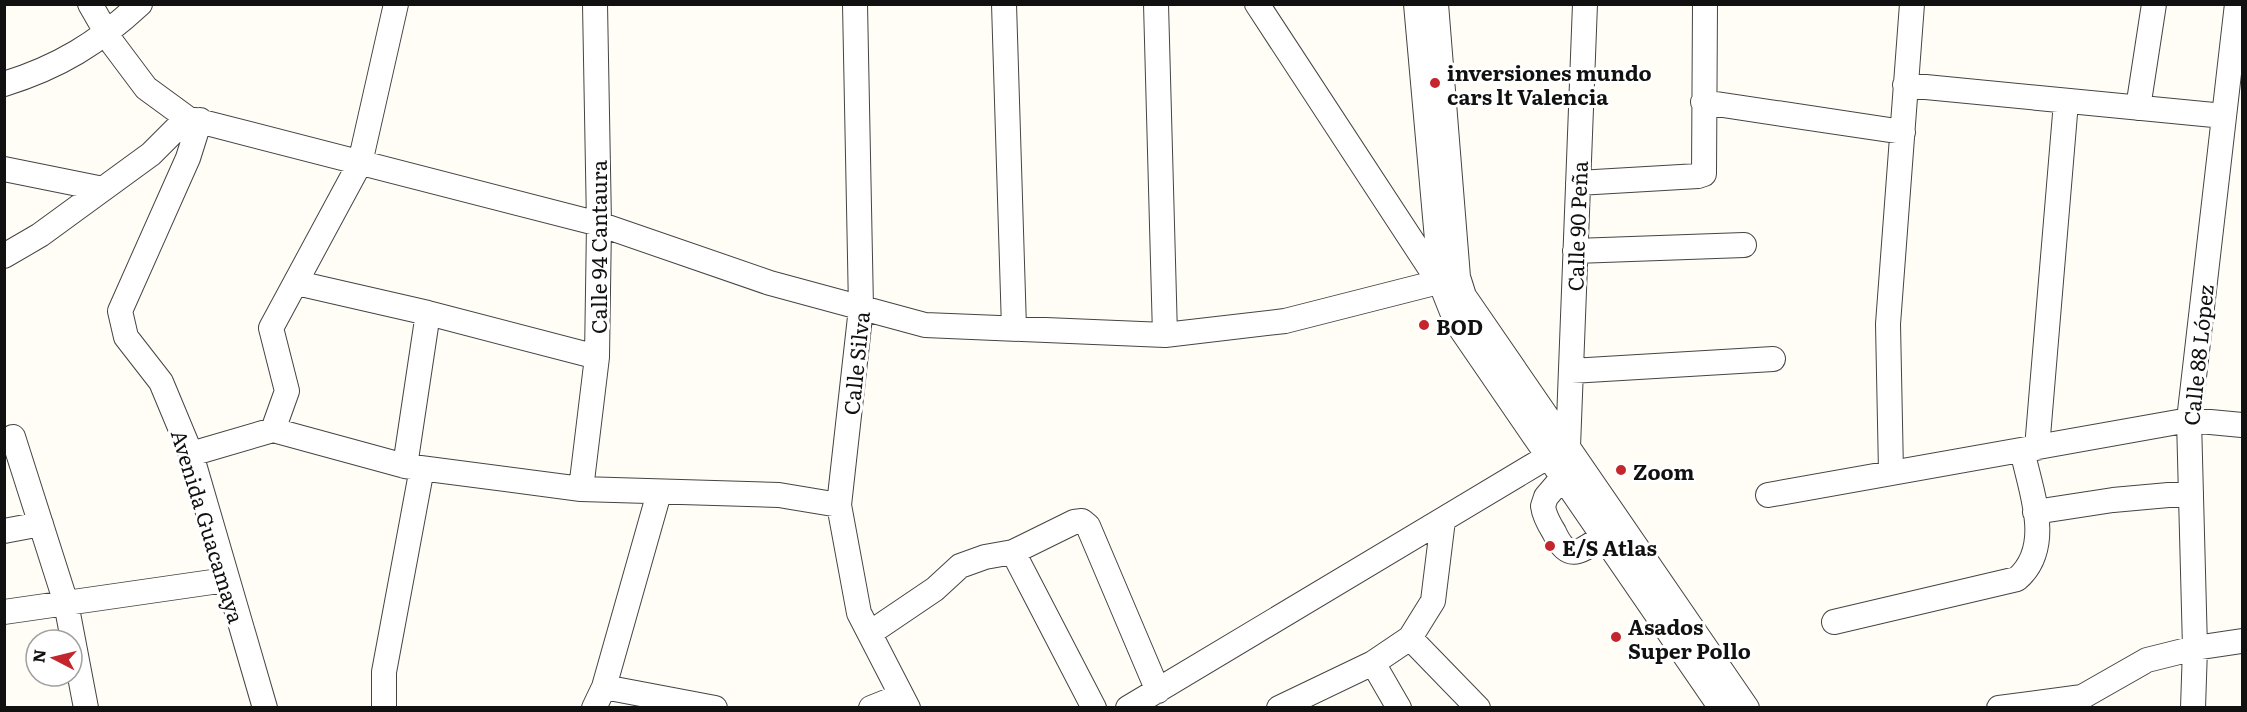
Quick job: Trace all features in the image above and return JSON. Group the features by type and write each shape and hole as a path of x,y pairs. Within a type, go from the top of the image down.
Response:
{"street":[{"path":"90,4 107,34 146,88 194,119 599,224 770,284 925,325 1165,335 1285,321 1450,280"},
{"path":"4,84 48,68 107,34 140,4"},
{"path":"273,430 287,391 271,328 360,163 396,4"},
{"name":"Calle 94 Cantaura","path":"581,489 597,357 599,224 595,4"},
{"name":"Calle Silva","path":"855,4 861,308 839,505 859,613 905,702"},
{"path":"1004,4 1014,328"},
{"path":"1156,4 1165,335"},
{"path":"1257,4 1450,280 1464,296 1559,452 1747,708"},
{"path":"1416,4 1450,280"},
{"path":"1436,4 1450,280"},
{"name":"Calle 90 Peña","path":"1559,452 1571,371 1585,4"},
{"path":"1578,183 1698,177 1704,174 1703,102 1706,4"},
{"path":"1891,472 1888,324 1912,4"},
{"path":"2138,108 2154,4"},
{"name":"Calle 88 López","path":"2193,708 2195,648 2189,420 2237,4"},
{"path":"1905,85 2224,116"},
{"path":"1703,102 1903,132"},
{"path":"1834,622 2017,579 2035,557 2038,526 2029,449 2066,102"},
{"path":"4,256 40,235 151,154 194,119"},
{"name":"Avenida Guacamaya","path":"194,119 188,158 120,311 126,337 160,382 191,454 265,708"},
{"path":"4,169 103,189"},
{"path":"1575,251 1744,245"},
{"path":"297,283 428,313 597,357"},
{"path":"384,708 384,672 413,467 428,313"},
{"path":"1571,371 1773,359"},
{"path":"1768,495 2189,420 2242,425"},
{"path":"191,454 273,430 413,467 581,489 779,495 839,505"},
{"path":"14,437 66,603 86,708"},
{"path":"1559,452 1563,477 1721,708"},
{"path":"1128,708 1559,452"},
{"path":"1563,477 1546,497 1543,506 1560,546 1568,552 1576,552 1602,537"},
{"path":"658,493 599,697 715,708"},
{"path":"2035,512 2113,500 2191,493"},
{"path":"1279,708 1373,663 1410,638 1433,601 1443,520"},
{"path":"870,633 935,589 960,566 985,557 1013,552 1074,522 1082,521 1088,526 1158,691"},
{"path":"4,531 41,524"},
{"path":"1013,552 1094,708"},
{"path":"4,612 226,580"},
{"path":"1410,638 1478,708"},
{"path":"1999,708 2084,702 2147,660 2195,648 2242,641"},
{"path":"1373,663 1399,708"},
{"path":"871,708 905,702"}],"place":[{"name":"inversiones mundo cars lt Valencia","path":"1435,83"},
{"name":"BOD","path":"1424,325"},
{"name":"Zoom","path":"1621,470"},
{"name":"E/S Atlas","path":"1550,546"},
{"name":"Asados Super Pollo","path":"1616,637"}]}
